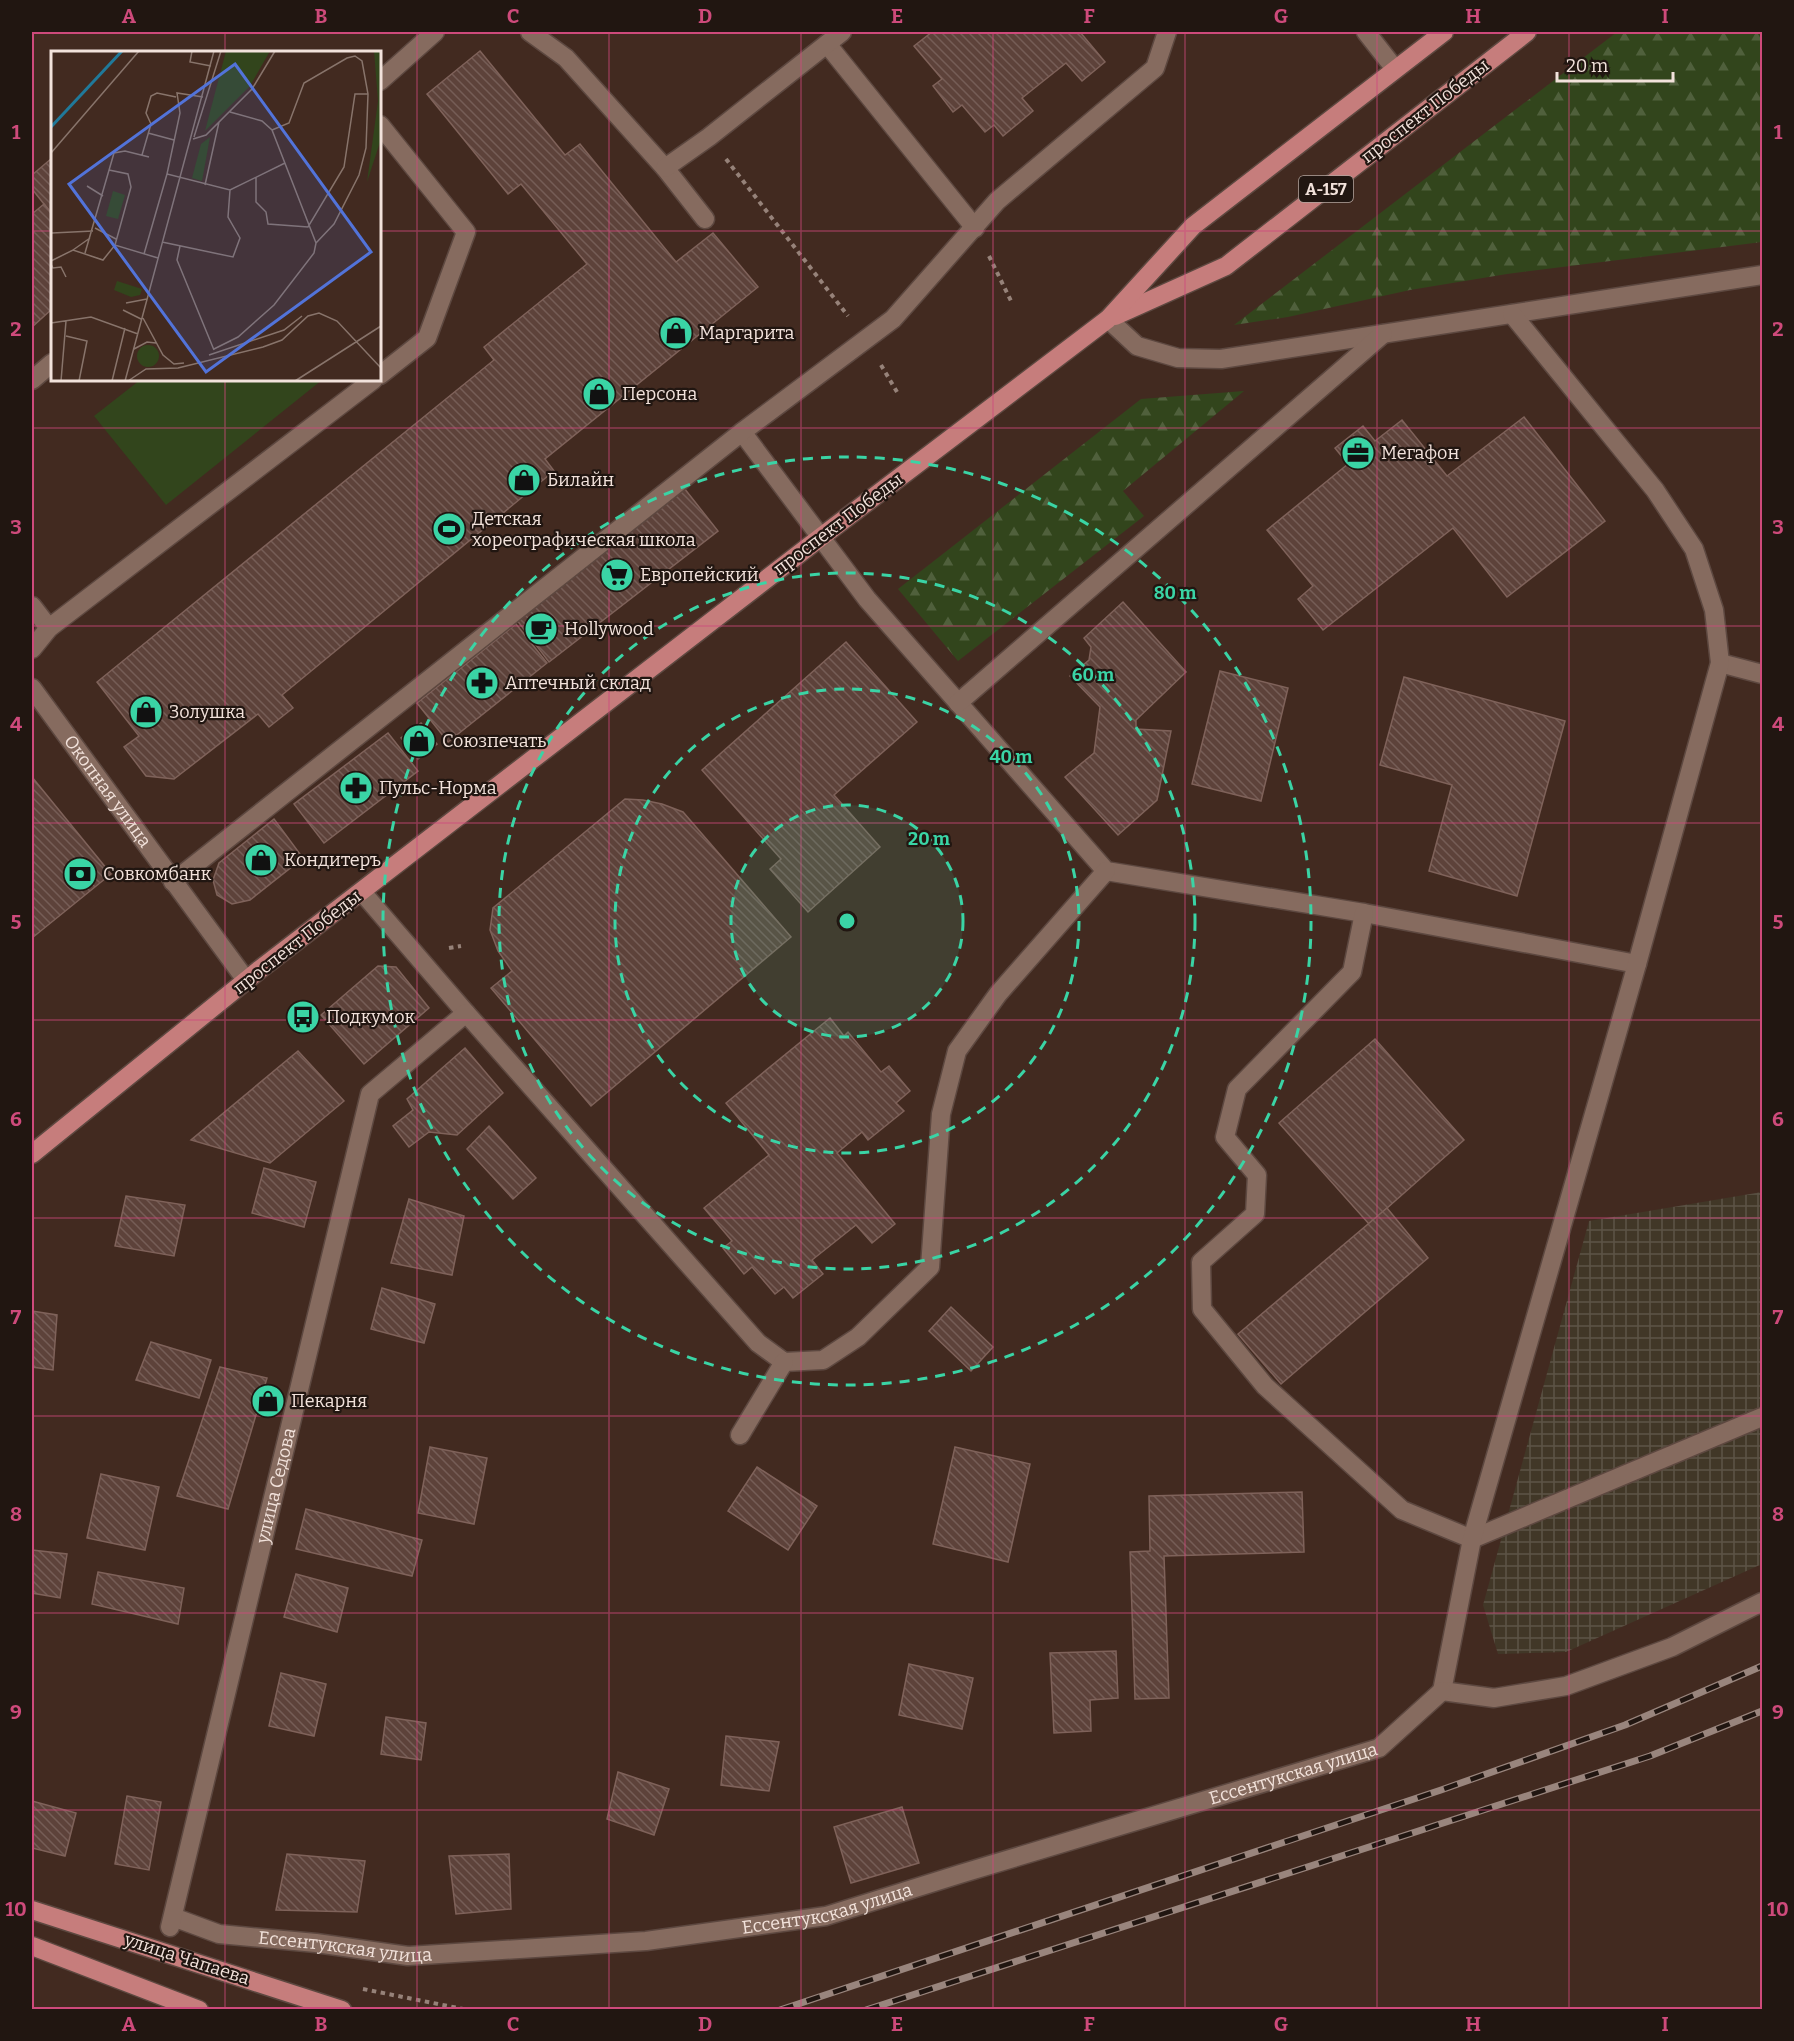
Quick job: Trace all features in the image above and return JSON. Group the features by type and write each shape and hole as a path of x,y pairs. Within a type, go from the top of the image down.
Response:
{"main road":[{"name":"проспект Победы","path":"32,1154 246,980 820,537 1108,319 1193,226 1444,32"},
{"name":"проспект Победы","path":"1108,319 1226,266 1527,32"},
{"name":"улица Чапаева","path":"32,1910 342,2010"},
{"path":"32,1946 199,2010"}],"street":[{"path":"381,80 435,32"},
{"path":"530,32 566,58 665,168 705,219"},
{"path":"665,168 709,137 842,32"},
{"path":"173,882 742,432 893,319 997,201 1155,68 1167,32"},
{"path":"1365,32 1395,69"},
{"path":"827,44 975,228"},
{"path":"381,126 466,232 427,338 381,374"},
{"path":"1108,319 1137,346 1178,358 1221,359 1762,275"},
{"path":"1512,314 1655,490 1694,549 1714,610 1720,663 1637,964 1472,1539 1442,1691 1494,1698 1566,1686 1672,1647 1762,1602"},
{"path":"958,703 1383,334"},
{"path":"32,380 51,364"},
{"path":"32,649 49,628 372,381"},
{"path":"742,432 867,599 1106,871 1364,914 1637,964"},
{"path":"32,606 49,628"},
{"path":"1720,663 1762,674"},
{"name":"Окопная улица","path":"32,688 246,980"},
{"path":"362,892 466,1014 758,1343 784,1362 823,1360 858,1337 930,1267 941,1114 957,1051 998,994 1106,871"},
{"path":"1364,914 1352,972 1237,1089 1226,1137 1257,1175 1255,1214 1201,1262 1202,1309 1265,1386 1402,1510 1472,1539 1762,1417"},
{"name":"улица Седова","path":"172,1922 370,1094 466,1014"},
{"path":"740,1435 784,1362"},
{"name":"Ессентукская улица","path":"172,1922 219,1934 316,1943 408,1956 646,1941 826,1916 994,1863 1379,1748 1442,1691"}],"path":[{"path":"709,137 866,339 897,392"},
{"path":"975,228 1012,303"}],"shaded area":[{"path":"1762,1192 1762,1564 1566,1652 1498,1654 1483,1605 1589,1221"}],"green space":[{"path":"1617,32 1762,32 1762,242 1507,274 1410,290 1288,317 1234,325"},
{"path":"139,381 321,381 166,505 94,416"},
{"path":"1244,391 1123,491 1144,516 958,661 898,589 1141,399"}],"building":[{"path":"932,32 1080,32 1105,62 1082,81 1066,63 1022,98 1033,111 1003,136 994,125 985,132 962,105 953,112 933,86 942,79 914,46"},
{"path":"480,51 565,155 580,144 676,262 713,233 758,287 545,459 554,471 282,695 293,708 269,727 258,714 174,779 146,776 124,747 139,736 97,682 494,360 484,347 587,264 521,184 508,194 427,94"},
{"path":"51,159 51,213 32,189 32,175"},
{"path":"44,204 51,213 51,310 32,327 32,214"},
{"path":"1524,417 1605,521 1507,597 1453,528 1323,630 1298,599 1313,586 1267,530 1348,464 1335,448 1363,426 1375,441 1402,420 1447,476"},
{"name":"Европейский","path":"684,488 718,531 549,662 516,619"},
{"path":"1123,602 1186,672 1136,720 1136,729 1171,731 1157,800 1118,835 1065,777 1094,753 1100,707 1070,676 1089,660 1091,647 1084,638"},
{"name":"Аптечный склад","path":"516,624 547,663 448,742 417,703"},
{"path":"846,642 917,722 834,795 880,847 808,912 770,869 781,859 702,770"},
{"path":"1220,671 1288,688 1261,801 1192,784"},
{"path":"1404,677 1565,721 1517,896 1429,871 1452,785 1380,765"},
{"name":"Союзпечать","path":"421,723 437,744 418,759 401,738"},
{"name":"Пульс-Норма","path":"388,733 418,771 324,843 294,804"},
{"path":"32,777 111,874 32,938"},
{"path":"625,799 662,804 683,812 791,937 591,1106 491,988 512,971 498,951 490,930 493,908"},
{"name":"Кондитеръ","path":"274,819 303,858 250,900 232,904 217,895 213,880 219,863"},
{"path":"378,966 396,967 429,1008 364,1064 321,1015"},
{"path":"830,1018 844,1036 848,1032 881,1072 889,1066 910,1091 896,1103 904,1111 868,1140 862,1132 837,1153 895,1224 872,1243 856,1225 812,1260 823,1274 793,1298 784,1287 775,1294 752,1267 744,1274 723,1248 732,1241 704,1208 769,1155 726,1103"},
{"path":"1375,1039 1464,1140 1369,1224 1279,1123"},
{"path":"465,1048 503,1093 457,1135 429,1132 409,1147 393,1126 413,1110 407,1099"},
{"path":"298,1051 344,1101 270,1163 191,1140"},
{"path":"489,1126 536,1178 513,1199 467,1149"},
{"path":"264,1168 316,1182 304,1227 252,1213"},
{"path":"126,1196 185,1205 174,1256 115,1246"},
{"path":"409,1199 464,1216 452,1275 391,1263"},
{"path":"1387,1208 1428,1258 1281,1384 1238,1334"},
{"path":"382,1288 435,1304 424,1343 371,1329"},
{"path":"951,1307 993,1347 971,1371 929,1331"},
{"path":"32,1311 57,1315 53,1370 32,1367"},
{"path":"151,1342 211,1360 199,1398 136,1380"},
{"path":"220,1367 267,1378 228,1509 177,1496"},
{"path":"430,1447 487,1458 474,1524 418,1513"},
{"path":"955,1447 1030,1464 1008,1562 933,1544"},
{"path":"757,1467 817,1506 788,1550 728,1511"},
{"path":"101,1474 159,1487 145,1550 87,1538"},
{"path":"1302,1492 1304,1552 1164,1556 1169,1698 1135,1699 1130,1552 1150,1551 1149,1496"},
{"path":"306,1509 422,1540 412,1576 296,1549"},
{"path":"32,1550 67,1554 60,1598 32,1593"},
{"path":"98,1572 184,1588 178,1624 92,1604"},
{"path":"296,1574 348,1588 337,1632 284,1617"},
{"path":"1116,1651 1118,1698 1090,1700 1091,1731 1054,1733 1050,1653"},
{"path":"909,1664 973,1678 962,1729 899,1715"},
{"path":"281,1673 326,1684 314,1736 269,1726"},
{"path":"386,1717 426,1723 421,1760 381,1754"},
{"path":"726,1736 779,1742 769,1791 721,1785"},
{"path":"618,1772 669,1789 654,1835 607,1819"},
{"path":"127,1796 161,1802 149,1870 115,1864"},
{"path":"32,1801 76,1813 65,1856 32,1848"},
{"path":"902,1807 919,1863 851,1883 834,1827"},
{"path":"287,1854 365,1861 357,1912 276,1910"},
{"path":"509,1854 511,1909 456,1914 449,1856"}],"railway":[{"path":"780,2010 1441,1790 1625,1725 1762,1666"},
{"path":"866,2010 1650,1756 1762,1711"}],"place":[{"name":"Маргарита","path":"676,333"},
{"name":"Персона","path":"599,394"},
{"name":"Мегафон","path":"1358,453"},
{"name":"Билайн","path":"524,480"},
{"name":"Детская хореографическая школа","path":"449,529"},
{"name":"Европейский","path":"617,575"},
{"name":"Hollywood","path":"541,629"},
{"name":"Аптечный склад","path":"482,683"},
{"name":"Золушка","path":"146,712"},
{"name":"Союзпечать","path":"419,741"},
{"name":"Пульс-Норма","path":"356,788"},
{"name":"Кондитеръ","path":"261,860"},
{"name":"Совкомбанк","path":"80,874"},
{"name":"Подкумок","path":"303,1017"},
{"name":"Пекарня","path":"268,1401"}]}
